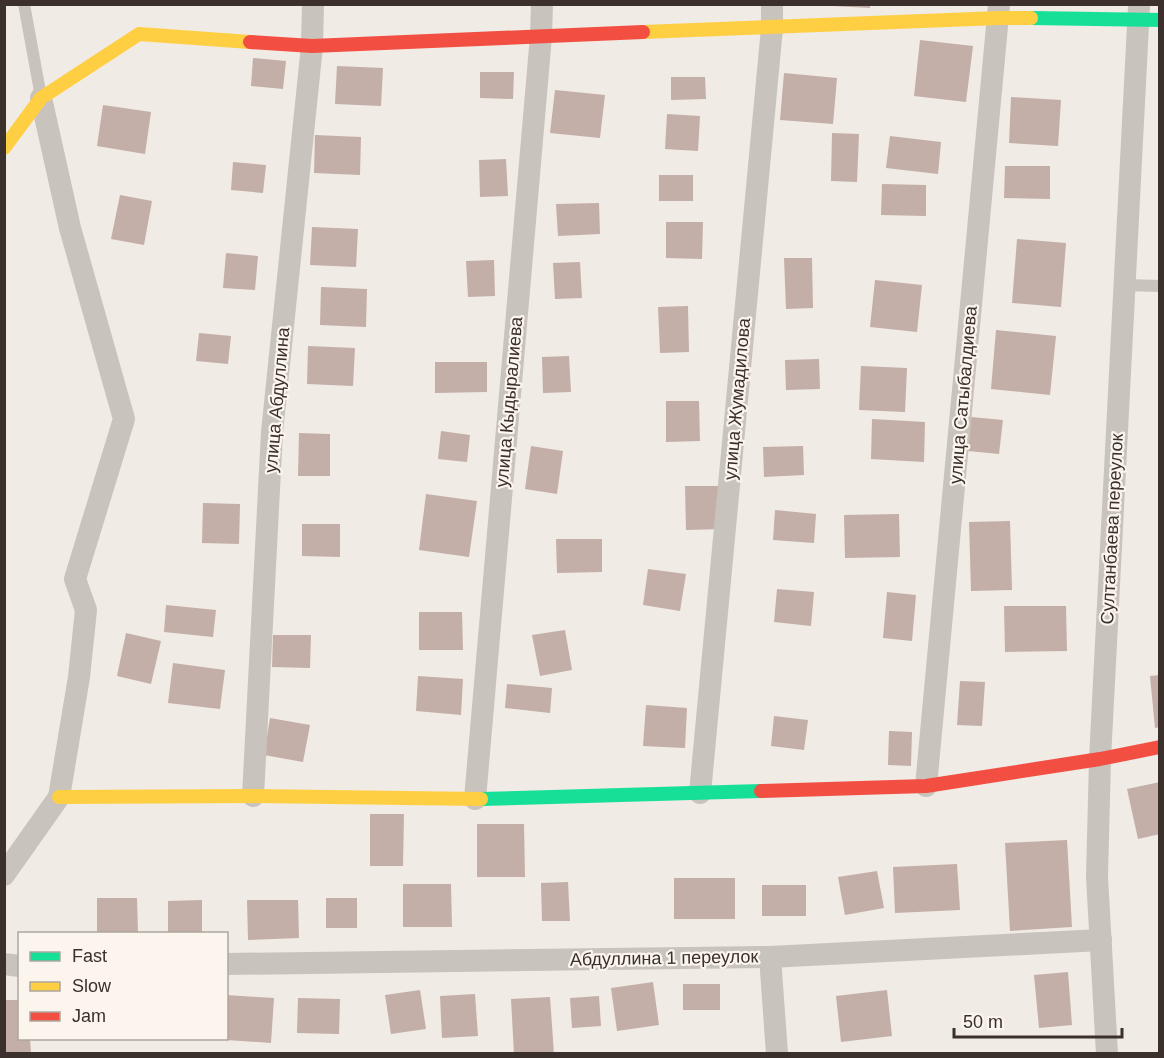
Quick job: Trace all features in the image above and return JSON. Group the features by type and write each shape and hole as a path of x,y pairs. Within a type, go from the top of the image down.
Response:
{"street":[{"name":"улица Абдуллина","path":"253,796 272,432 312,45 313,4"},
{"name":"улица Кыдыралиева","path":"475,799 542,4"},
{"name":"улица Жумадилова","path":"700,793 772,28 772,4"},
{"path":"4,148 41,98 139,34 312,45 772,28 999,11 1146,15"},
{"name":"улица Сатыбалдиева","path":"926,786 999,11"},
{"name":"Султанбаева переулок","path":"1107,1053 1097,877 1100,759 1125,285 1146,15"},
{"path":"4,875 59,797 79,677 86,610 75,579 124,419 70,228 41,98"},
{"path":"59,797 253,796 475,799 926,786 1100,759 1160,747"},
{"name":"Абдуллина 1 переулок","path":"228,964 770,957 1101,940"},
{"path":"770,957 777,1053"}],"lane":[{"path":"24,4 41,98"},
{"path":"1125,285 1160,286"}],"building":[{"path":"832,4 870,4 870,8 832,6"},
{"path":"920,40 973,46 966,102 914,96"},
{"path":"253,58 286,61 283,89 251,86"},
{"path":"337,66 383,68 381,106 335,104"},
{"path":"480,72 514,72 513,99 480,98"},
{"path":"784,73 837,78 833,124 780,120"},
{"path":"671,77 705,77 706,99 671,100"},
{"path":"555,90 605,95 600,138 550,133"},
{"path":"1011,97 1061,100 1058,146 1009,143"},
{"path":"103,105 151,112 145,154 97,146"},
{"path":"667,114 700,116 698,151 665,149"},
{"path":"832,133 859,134 857,182 831,181"},
{"path":"315,135 361,137 360,175 314,173"},
{"path":"890,136 941,142 938,174 886,168"},
{"path":"506,159 508,196 480,197 479,160"},
{"path":"233,162 266,165 263,193 231,190"},
{"path":"1005,166 1050,166 1050,199 1004,198"},
{"path":"659,175 693,175 693,201 659,201"},
{"path":"882,184 926,185 926,216 881,215"},
{"path":"120,195 152,201 144,245 111,239"},
{"path":"599,203 600,234 558,236 556,204"},
{"path":"666,222 703,222 702,259 666,258"},
{"path":"312,227 358,229 356,267 310,265"},
{"path":"1017,239 1066,243 1061,307 1012,303"},
{"path":"226,253 258,256 255,290 223,288"},
{"path":"784,258 812,258 813,308 786,309"},
{"path":"494,260 495,296 468,297 466,261"},
{"path":"580,262 582,298 555,299 553,263"},
{"path":"875,280 922,285 917,332 870,327"},
{"path":"321,287 367,289 366,327 320,325"},
{"path":"688,306 689,352 660,353 658,307"},
{"path":"996,330 1056,336 1050,395 991,389"},
{"path":"199,333 231,336 228,364 196,361"},
{"path":"308,346 355,348 353,386 307,384"},
{"path":"569,356 571,392 543,393 542,357"},
{"path":"819,359 820,389 786,390 785,360"},
{"path":"435,362 487,362 487,392 435,393"},
{"path":"861,366 907,368 905,412 859,410"},
{"path":"666,401 699,401 700,441 666,442"},
{"path":"971,417 1003,420 999,454 968,451"},
{"path":"872,419 925,422 924,462 871,459"},
{"path":"441,431 470,435 467,462 438,459"},
{"path":"299,433 330,434 330,476 298,476"},
{"path":"531,446 563,451 557,494 525,489"},
{"path":"803,446 804,475 764,477 763,447"},
{"path":"685,486 723,486 724,529 686,530"},
{"path":"426,494 477,501 469,557 419,550"},
{"path":"203,503 240,504 239,544 202,543"},
{"path":"775,510 816,514 814,543 773,540"},
{"path":"899,514 900,557 845,558 844,515"},
{"path":"1010,521 1012,590 971,591 969,522"},
{"path":"302,524 340,524 340,557 302,556"},
{"path":"556,539 602,539 602,572 557,573"},
{"path":"648,569 686,574 680,611 643,605"},
{"path":"777,589 814,592 811,626 774,622"},
{"path":"887,592 916,595 912,641 883,638"},
{"path":"166,605 216,610 213,637 164,632"},
{"path":"1004,606 1066,606 1067,651 1005,652"},
{"path":"419,612 462,612 463,650 419,650"},
{"path":"565,630 572,670 540,676 532,635"},
{"path":"126,633 161,641 151,684 117,676"},
{"path":"273,635 311,635 310,668 272,667"},
{"path":"173,663 225,670 220,709 168,703"},
{"path":"1160,675 1160,727 1155,728 1150,676"},
{"path":"418,676 463,679 461,715 416,711"},
{"path":"960,681 985,682 982,726 957,725"},
{"path":"507,684 552,688 550,713 505,708"},
{"path":"646,705 687,708 685,748 643,746"},
{"path":"774,716 808,720 804,750 771,746"},
{"path":"270,718 310,725 303,762 264,755"},
{"path":"889,731 912,732 911,766 888,765"},
{"path":"1160,782 1160,834 1138,839 1127,789"},
{"path":"370,814 404,814 403,866 370,866"},
{"path":"477,824 524,824 525,877 477,877"},
{"path":"1067,840 1072,927 1010,931 1005,843"},
{"path":"957,864 960,910 895,913 893,867"},
{"path":"877,871 884,908 845,915 838,877"},
{"path":"674,878 735,878 735,919 674,919"},
{"path":"568,882 570,921 542,921 541,883"},
{"path":"403,884 451,884 452,927 403,927"},
{"path":"762,885 806,885 806,916 762,916"},
{"path":"97,898 137,898 138,932 97,932"},
{"path":"326,898 357,898 357,928 326,928"},
{"path":"202,900 202,932 168,932 168,901"},
{"path":"247,900 298,900 299,938 248,940"},
{"path":"1068,972 1072,1025 1039,1028 1034,975"},
{"path":"653,982 659,1025 617,1031 611,988"},
{"path":"683,984 720,984 720,1010 683,1010"},
{"path":"420,990 426,1029 391,1034 385,995"},
{"path":"887,990 892,1036 841,1042 836,996"},
{"path":"475,994 478,1036 442,1038 440,996"},
{"path":"228,995 274,998 271,1043 226,1040 228,1040"},
{"path":"599,996 601,1026 572,1028 570,998"},
{"path":"550,997 554,1054 514,1054 511,999"},
{"path":"298,998 340,999 339,1034 297,1033"},
{"path":"5,1000 18,1000 18,1040 30,1040 31,1054 6,1054"}],"traffic: fast":[{"path":"1031,18 1160,20"},
{"path":"481,799 761,791"}],"traffic: slow":[{"path":"643,32 1031,18"},
{"path":"4,148 41,98 139,34 250,42"},
{"path":"59,797 253,796 481,799"}],"traffic: jam":[{"path":"250,42 312,46 643,32"},
{"path":"761,791 926,786 1100,759 1160,747"}]}
